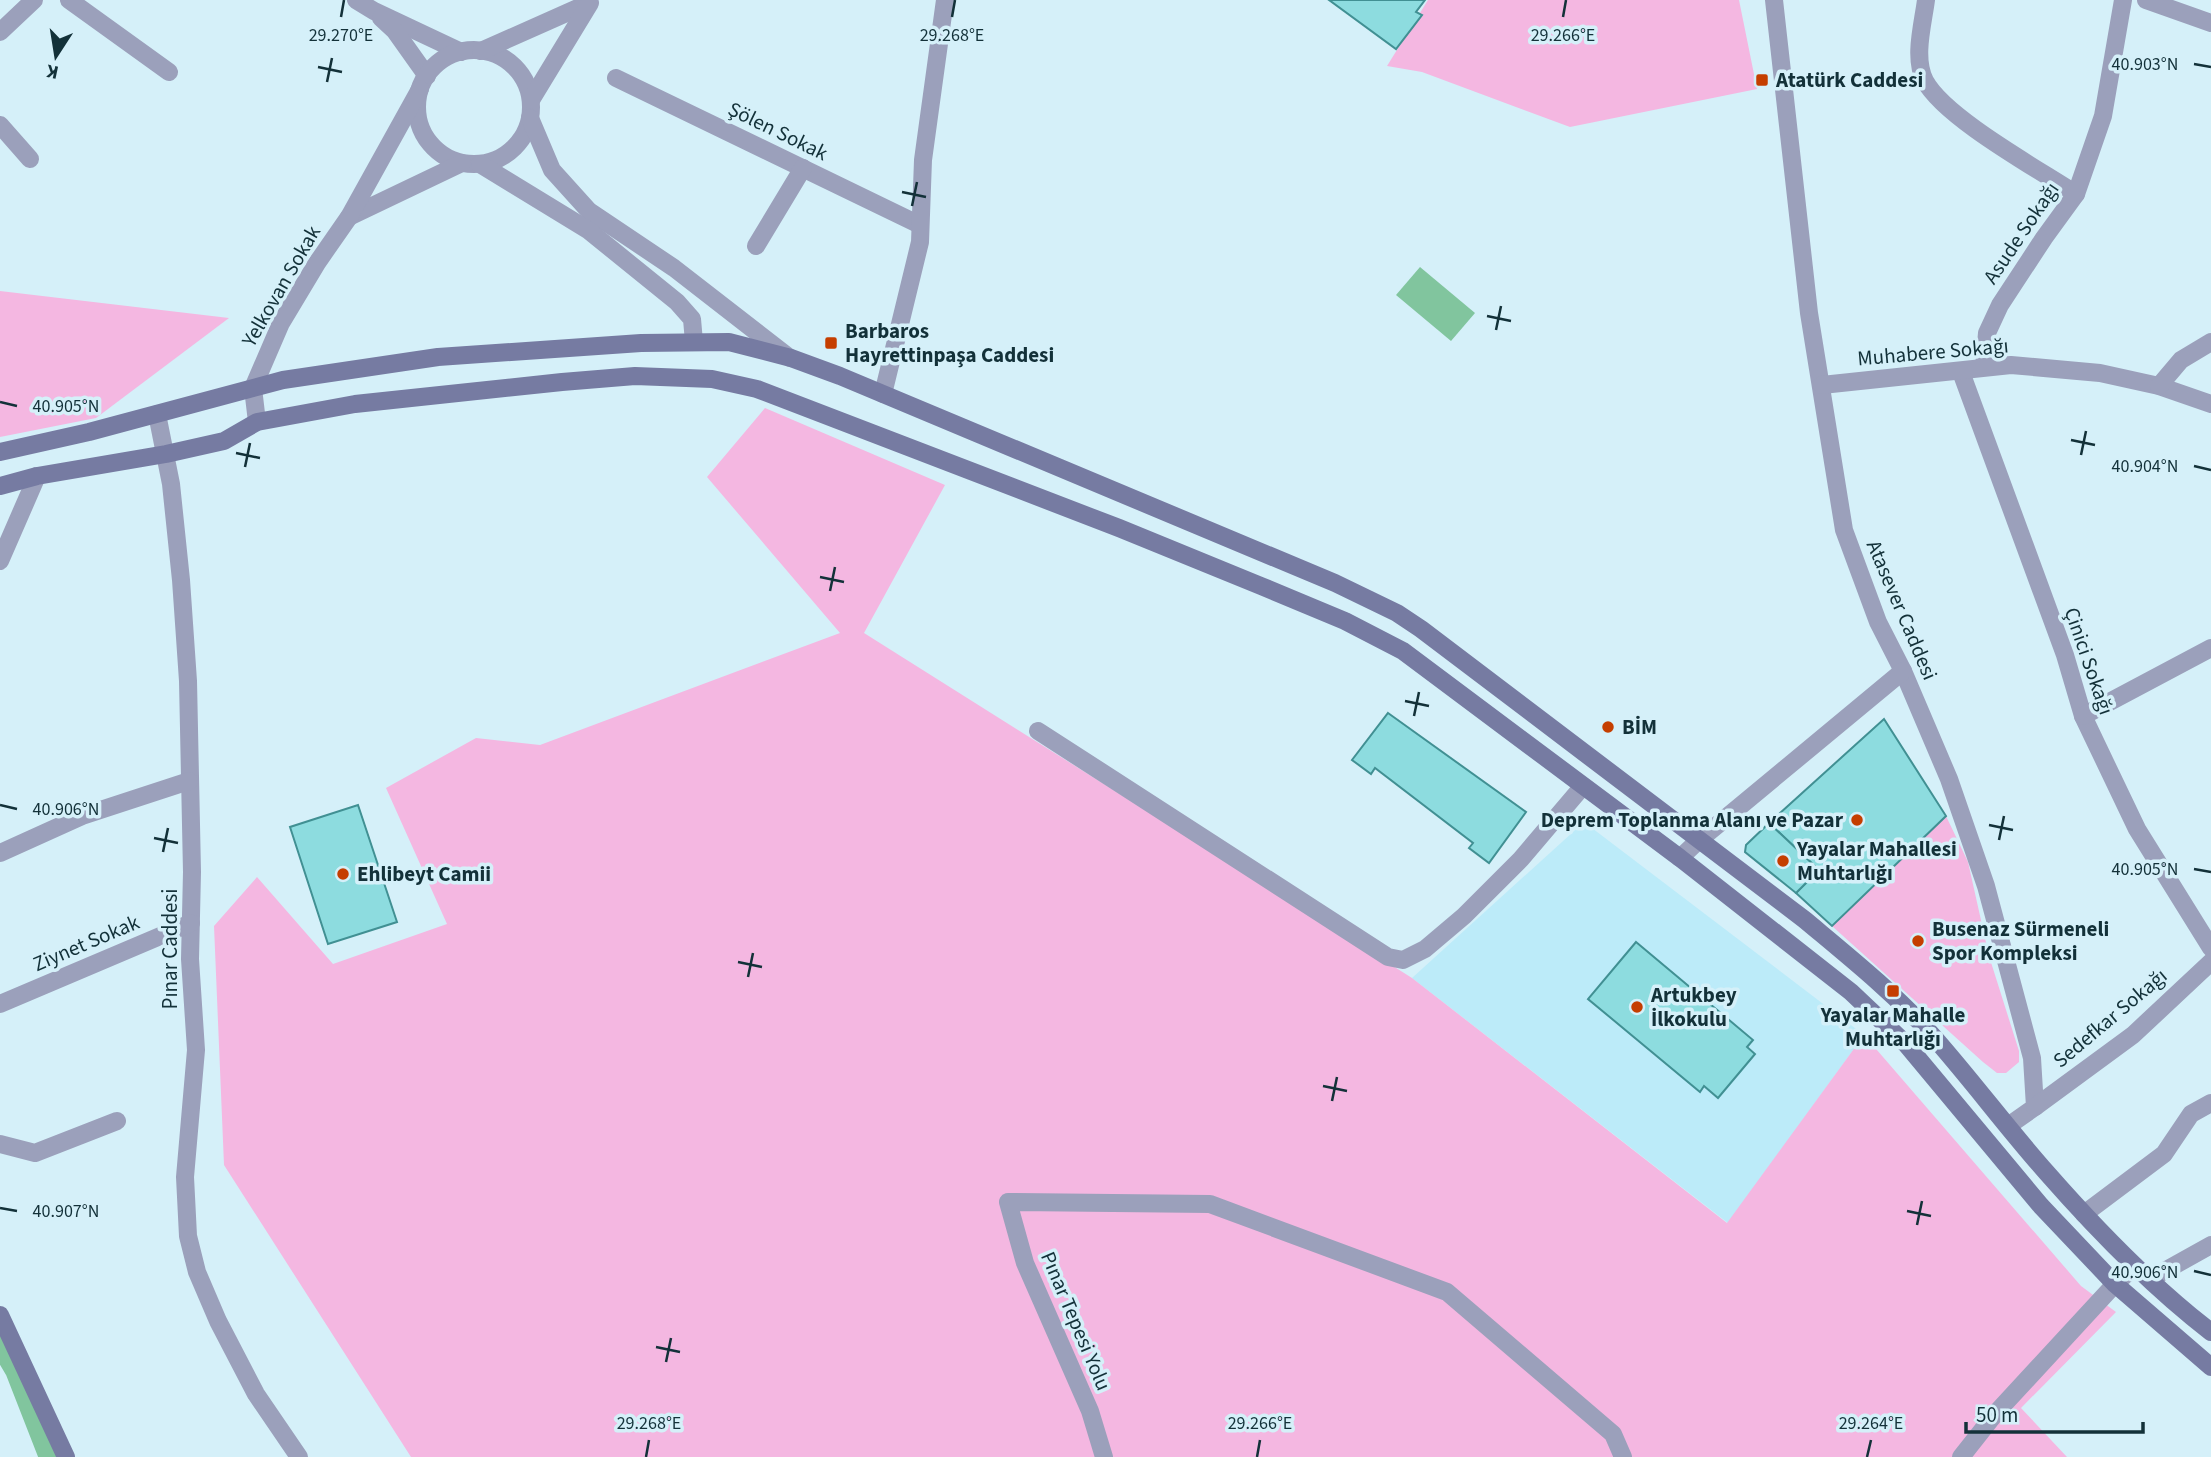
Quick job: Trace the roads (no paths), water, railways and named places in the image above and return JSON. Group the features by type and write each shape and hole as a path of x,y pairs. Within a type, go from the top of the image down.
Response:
{"street":[{"path":"0,32 34,0"},
{"path":"69,0 169,72"},
{"path":"356,0 461,52"},
{"path":"883,394 920,242 923,160 944,0"},
{"name":"Atasever Caddesi","path":"1774,0 1809,313 1844,530 1878,622 1903,671 1949,779 1986,886 2032,1058 2035,1107"},
{"path":"1926,0 1921,38 1921,66 1925,81 1961,119 2076,194"},
{"name":"Asude Sokağı","path":"1984,367 1987,333 2000,305 2076,194 2103,116 2123,0"},
{"path":"2146,0 2211,23"},
{"path":"481,51 591,1"},
{"path":"531,100 591,1"},
{"path":"374,11 395,32 423,83"},
{"path":"349,217 471,163 497,159 512,149 524,135 530,118 531,100 525,82 514,67 499,56 481,51 461,52 443,59 423,83 417,108 420,127 430,144 444,156 471,163 588,230 677,302 692,319 694,342"},
{"name":"Şölen Sokak","path":"616,78 920,225"},
{"name":"Yelkovan Sokak","path":"253,388 281,323 349,217 423,83"},
{"path":"530,118 552,170 589,211 674,268 791,358"},
{"path":"0,125 30,159"},
{"path":"755,246 803,168"},
{"path":"0,452 326,372 438,357 641,343 729,342 791,358 883,394 1324,578 1398,613 1805,920 1902,1005 1931,1034 2084,1214 2135,1266 2211,1332"},
{"path":"2159,386 2181,360 2211,342"},
{"name":"Muhabere Sokağı","path":"1822,385 2011,365 2100,373 2159,386 2211,404"},
{"name":"Çinici Sokağı","path":"1961,372 2064,655 2083,716 2137,828 2211,948"},
{"path":"0,486 37,476 166,454 224,441 257,422 355,404 635,376 712,379 757,389 1119,528 1345,621 1403,651 1680,858 1851,992 1906,1044 2042,1206 2115,1284 2211,1367"},
{"path":"253,388 257,422"},
{"name":"Pınar Caddesi","path":"157,414 166,454 181,580 188,681 192,1011 196,1050 185,1177 188,1236 197,1272 218,1321 256,1394 299,1457"},
{"path":"0,561 37,476"},
{"path":"2083,716 2211,648"},
{"path":"1680,858 1903,671"},
{"path":"1038,731 1388,957 1403,960 1425,949 1464,916 1521,859 1583,786"},
{"path":"0,853 82,816 190,781"},
{"name":"Ziynet Sokak","path":"0,1004 191,923"},
{"name":"Sedefkar Sokağı","path":"2035,1107 2133,1035 2211,962"},
{"path":"2084,1214 2164,1154 2192,1114 2211,1103"},
{"path":"2008,1126 2035,1107"},
{"path":"0,1144 35,1153 117,1121"},
{"name":"Pınar Tepesi Yolu","path":"1104,1457 1090,1411 1025,1262 1008,1202 1210,1203 1447,1292 1613,1434 1623,1457"},
{"path":"2150,1279 2211,1245"},
{"path":"1961,1457 1995,1414 2115,1284 2135,1266"},
{"path":"0,1315 66,1457"}],"waterway":[{"path":"0,1341 17,1370 51,1457"}],"place":[{"name":"Atatürk Caddesi̇","path":"1762,80"},
{"name":"Barbaros Hayrettinpaşa Caddesi","path":"831,343"},
{"name":"BİM","path":"1608,727"},
{"name":"Deprem Toplanma Alanı ve Pazar","path":"1857,820"},
{"name":"Yayalar Mahallesi Muhtarlığı","path":"1783,861"},
{"name":"Ehlibeyt Camii","path":"343,874"},
{"name":"Busenaz Sürmeneli Spor Kompleksi","path":"1918,941"},
{"name":"Yayalar Mahalle Muhtarlığı","path":"1893,991"},
{"name":"Artukbey İlkokulu","path":"1637,1007"}]}
